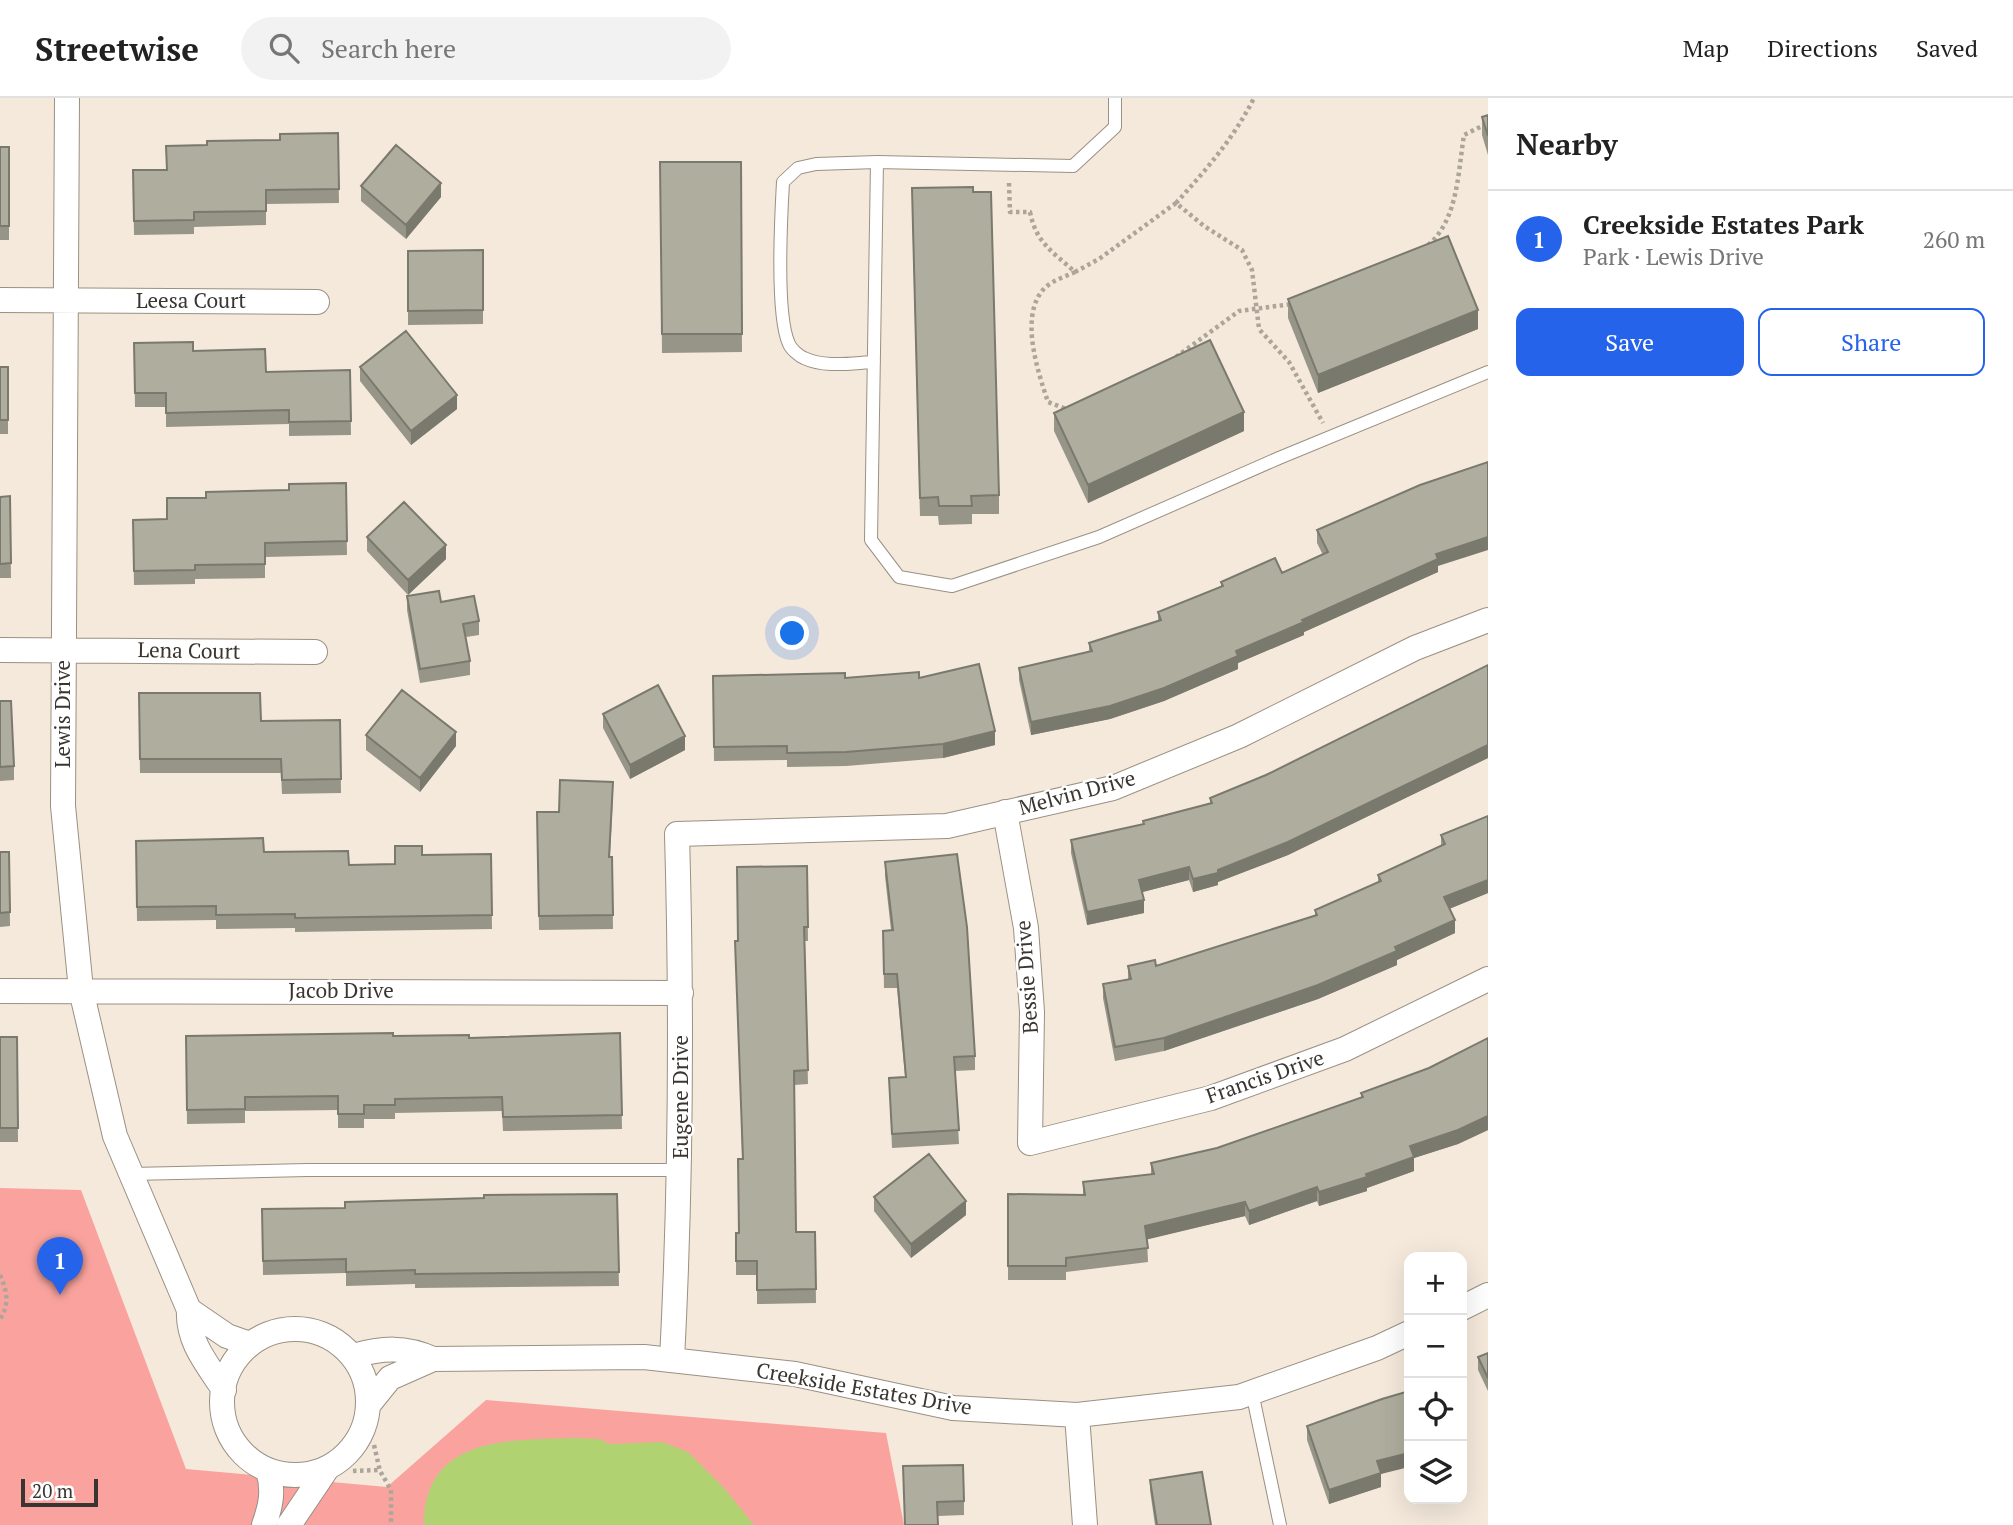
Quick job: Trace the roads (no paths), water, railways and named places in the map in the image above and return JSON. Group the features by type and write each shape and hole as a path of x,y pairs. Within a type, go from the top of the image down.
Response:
{"street":[{"name":"Lewis Drive","path":"67,98 63,807 81,990 115,1136 188,1310 188,1325 194,1344 224,1390"},
{"name":"Leesa Court","path":"0,300 317,302"},
{"name":"Melvin Drive","path":"677,834 947,826 1113,788 1239,736 1415,648 1488,620"},
{"name":"Lena Court","path":"0,650 315,652"},
{"name":"Bessie Drive","path":"1005,812 1026,928 1032,1012 1030,1143"},
{"name":"Eugene Drive","path":"672,1360 680,1170 681,993 677,834"},
{"name":"Francis Drive","path":"1030,1143 1211,1098 1345,1049 1488,979"},
{"name":"Jacob Drive","path":"0,991 681,993"},
{"path":"1467,1306 1488,1296"},
{"path":"188,1310 227,1336 250,1344"},
{"path":"289,1525 326,1470 347,1455 362,1434 369,1405 365,1379 353,1356 329,1338 305,1329 284,1330 250,1344 233,1363 224,1390 221,1408 233,1443 248,1459 268,1470 295,1474 326,1470"},
{"name":"Creekside Estates Drive","path":"369,1405 381,1385 390,1378 433,1359 644,1357 795,1374 953,1408 1077,1415 1239,1397 1377,1348 1404,1335"},
{"name":"Creekside Estates Drive","path":"353,1356 379,1349 399,1349 414,1350 433,1359"},
{"path":"1077,1415 1085,1525"},
{"path":"264,1525 271,1504 272,1486 268,1470"}],"lane":[{"path":"874,362 824,364 804,358 790,347 783,326 783,183 798,168 816,163 1073,166 1115,127 1115,98"},
{"path":"877,162 871,540 900,576 952,586 1098,537 1330,436 1488,372"},
{"path":"131,1174 307,1170 680,1170"},
{"path":"1252,1392 1280,1525"}],"place":[{"name":"Creekside Estates Park","path":"60,1295"}]}
